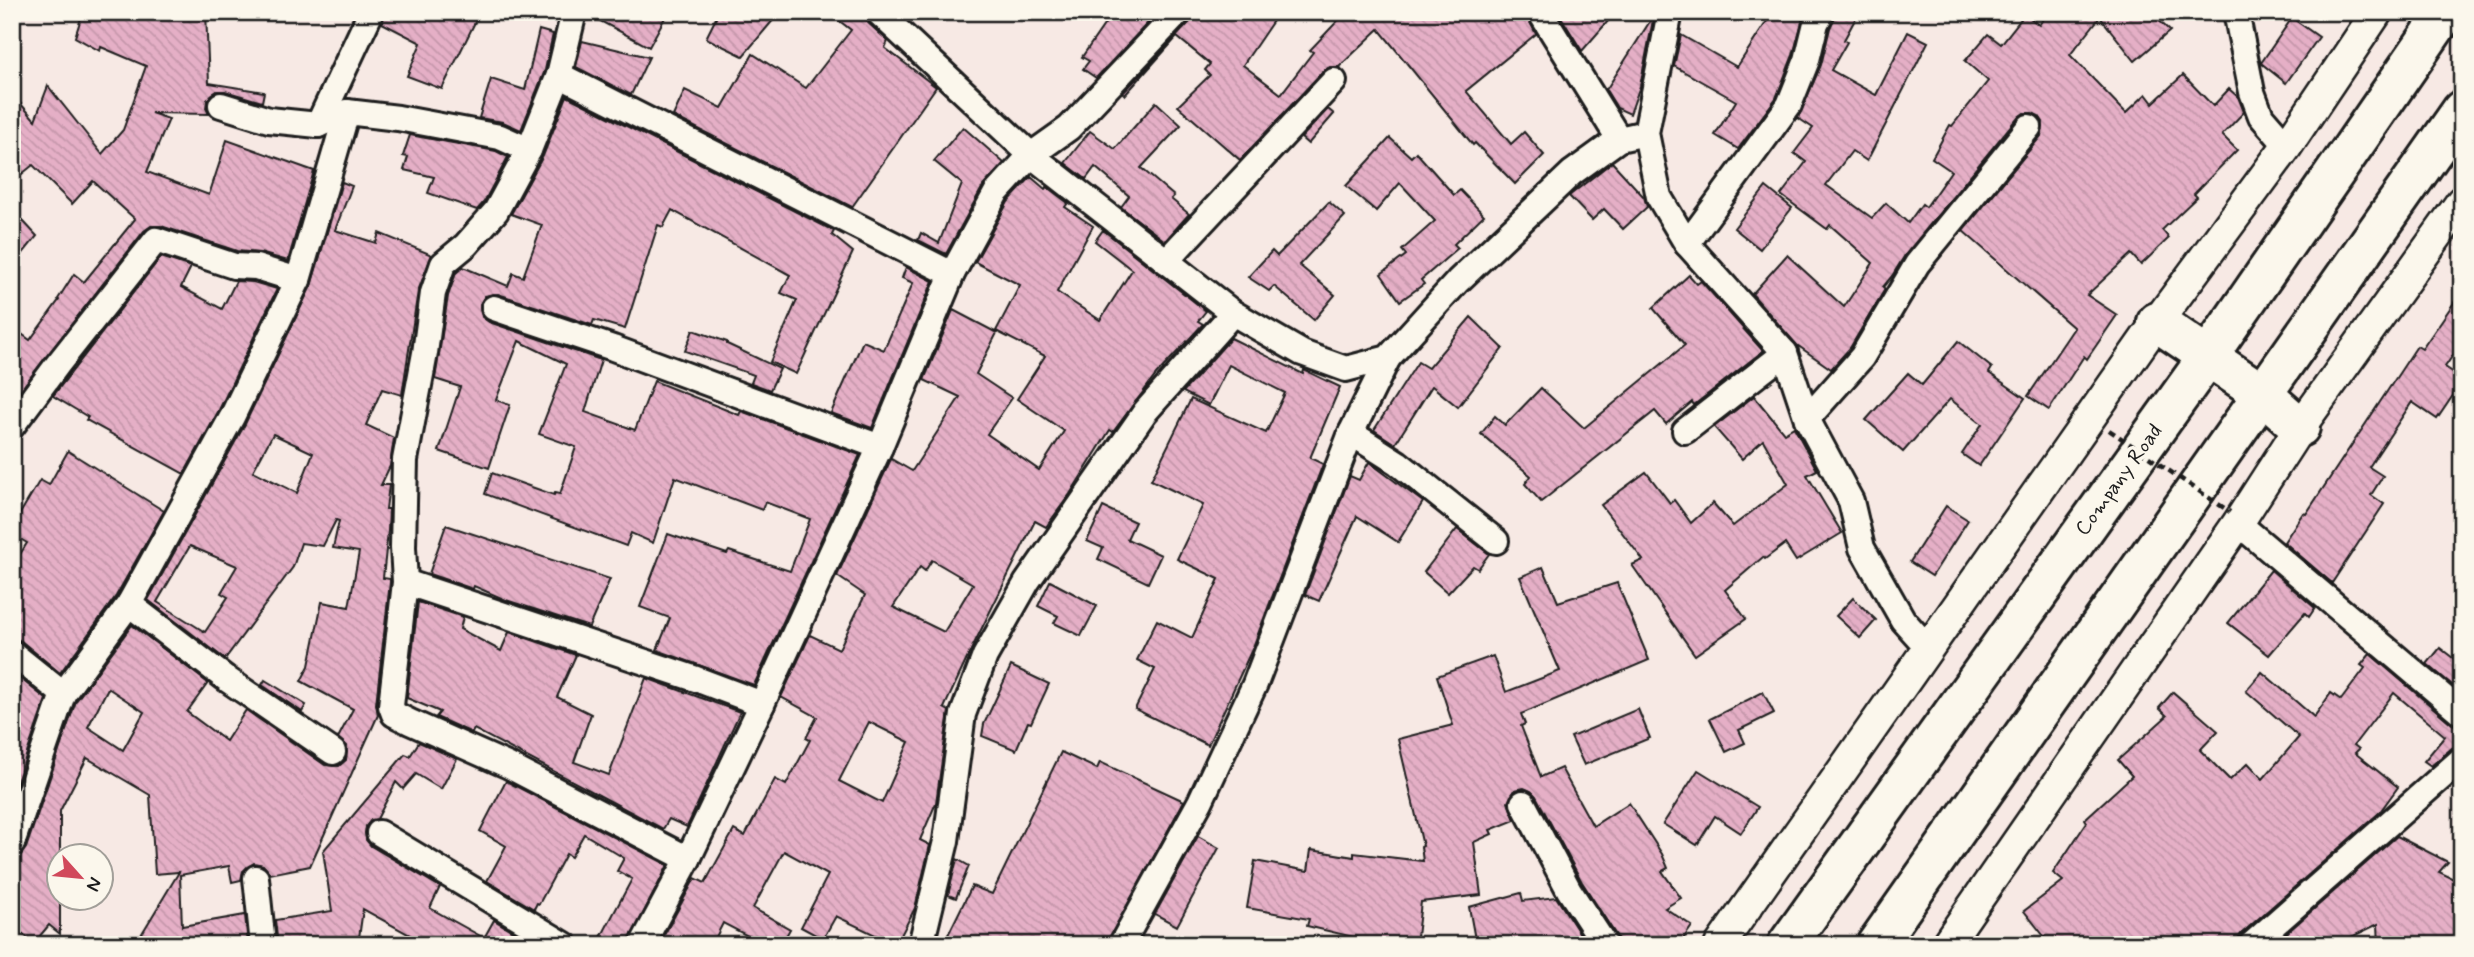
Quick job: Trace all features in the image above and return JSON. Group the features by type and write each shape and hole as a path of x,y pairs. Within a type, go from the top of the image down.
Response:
{"highway":[{"name":"Company Road","path":"1787,945 2209,355 2446,12"},
{"path":"1875,945 2462,110"},
{"path":"2157,322 2263,394 2300,427"}],"street":[{"path":"318,125 371,12"},
{"path":"574,12 559,75 529,149 495,211 466,245 443,264 433,293 405,460 405,582 391,706 394,713 507,765 688,859"},
{"path":"878,12 903,22 1031,155 1233,313 1302,353 1346,369 1388,358"},
{"path":"642,945 688,859 762,705 880,447 952,274 996,193 1031,155 1069,128 1179,12"},
{"path":"1540,12 1619,139"},
{"path":"1671,12 1646,133 1659,197 1687,244 1784,352 1807,419 1851,501 1863,548 1903,620 1928,648"},
{"path":"1687,244 1789,105 1822,12"},
{"path":"2236,12 2252,92 2261,116 2287,146"},
{"path":"1720,945 2157,322 2287,146 2377,12"},
{"path":"559,75 952,274"},
{"path":"1166,261 1334,81"},
{"path":"220,105 269,120 318,125 347,112 398,118 500,137 529,149"},
{"path":"12,844 63,694 129,604 232,417 298,280 347,112"},
{"path":"1807,419 1862,357 1916,264 2029,127"},
{"path":"1121,945 1200,802 1255,684 1352,433 1388,358 1458,281 1572,173 1619,139 1646,133"},
{"path":"1946,945 2234,518 2462,201"},
{"path":"12,426 156,240 234,266 256,267 298,280"},
{"path":"494,308 613,348 880,447"},
{"path":"921,945 946,841 963,714 985,656 1027,582 1145,412 1233,313"},
{"path":"1685,431 1784,352"},
{"path":"1352,433 1398,463 1496,541"},
{"path":"2234,518 2462,712"},
{"path":"405,582 696,679 762,705"},
{"path":"129,604 228,680 333,752"},
{"path":"12,653 63,694"},
{"path":"2251,945 2462,759"},
{"path":"1523,803 1569,890 1605,945"},
{"path":"379,833 565,945"},
{"path":"256,878 263,945"}],"path":[{"path":"2109,430 2234,518"}],"building":[{"path":"83,12 206,12 209,83 264,92 262,102 217,91 207,100 206,108 209,114 151,113 169,119 147,172 209,195 227,140 314,171 288,261 260,253 237,251 161,226 151,226 144,231 12,401 12,327 30,340 74,274 84,282 135,219 93,181 72,204 33,165 12,182 12,94 35,120 48,86 102,154 123,130 146,66 101,47 100,51 75,37"},
{"path":"386,12 480,12 442,89 407,76 421,43 382,23"},
{"path":"588,12 668,12 649,47 589,15"},
{"path":"719,12 780,12 743,56 706,38"},
{"path":"828,12 864,12 868,23 888,41 885,48 936,87 852,207 673,116 685,90 722,108 753,54 806,88 851,30"},
{"path":"1113,12 1158,12 1096,78 1083,69 1089,61 1082,57"},
{"path":"1193,12 1279,12 1243,65 1281,94 1313,52 1310,50 1346,12 1525,12 1536,34 1466,91 1511,144 1524,132 1544,155 1515,184 1475,143 1473,145 1379,29 1339,67 1330,67 1323,71 1240,160 1178,106 1210,75 1205,70 1210,64 1177,37 1125,95 1123,93 1190,22"},
{"path":"1558,12 1616,12 1582,51"},
{"path":"1773,12 1805,12 1793,55 1776,98 1738,149 1715,135 1736,101 1674,66 1681,35 1737,67"},
{"path":"1837,12 1859,12 1844,40 1847,42 1831,70 1876,95 1908,32 1928,42 1867,161 1852,151 1826,185 1872,218 1886,203 1908,223 1922,204 1926,207 1951,171 1932,158 1950,125 1952,126 1988,81 1965,61 1988,34 2001,44 2025,14 2039,25 2048,12 2150,12 2170,31 2135,61 2100,17 2070,55 2126,113 2146,94 2153,103 2183,75 2213,106 2229,89 2238,97 2244,112 2222,135 2237,150 2194,194 2197,197 2162,230 2169,238 2141,265 2131,254 2087,295 2117,315 2087,359 2084,356 2049,410 2028,396 2074,328 1963,231 2041,136 2043,122 2039,116 2032,113 2024,113 2017,118 1905,255 1883,287 1885,289 1850,348 1831,369 1797,345 1752,294 1787,255 1844,307 1873,263 1830,225 1827,229 1781,195 1806,162 1794,153 1813,128 1798,118 1821,65"},
{"path":"1654,15 1640,86 1630,114 1617,108 1606,90"},
{"path":"2292,18 2319,37 2286,83 2261,63"},
{"path":"539,30 553,34 545,70 521,130 503,122 479,118 491,79 525,90"},
{"path":"582,41 649,57 631,95 576,67"},
{"path":"567,96 834,231 832,235 853,252 796,374 770,362 797,300 781,293 790,275 672,210 663,227 658,225 625,329 594,320 592,325 498,294 485,296 480,304 482,317 489,322 601,360 585,412 635,430 654,381 739,415 741,411 860,455 754,685 657,650 670,618 640,607 668,534 790,571 810,519 765,502 762,510 675,477 653,543 631,533 626,546 485,494 492,473 554,495 560,494 576,447 539,434 566,364 519,341 496,400 510,405 489,468 439,451 460,387 435,379 448,296 456,273 463,267 508,286 513,273 523,277 542,225 511,214 543,156"},
{"path":"1156,102 1181,125 1141,168 1174,196 1171,199 1189,214 1165,241 1121,207 1129,196 1095,167 1086,179 1065,163 1090,131 1115,149"},
{"path":"1328,109 1334,114 1308,144 1301,138"},
{"path":"963,127 1004,163 983,186 946,254 918,240 921,233 939,243 962,184 934,161"},
{"path":"410,135 496,151 508,157 477,210 428,193 434,177 404,170 408,157 403,156"},
{"path":"1390,138 1411,157 1416,152 1454,195 1460,190 1484,215 1454,244 1458,248 1421,280 1424,284 1400,301 1381,274 1406,255 1402,250 1435,221 1400,183 1376,211 1346,186"},
{"path":"1612,162 1644,197 1647,207 1623,229 1604,209 1592,220 1569,196"},
{"path":"1031,177 1068,203 1065,207 1093,226 1057,292 1100,320 1132,270 1095,241 1103,230 1206,311 1198,321 1203,324 1156,375 1113,432 1110,430 1046,527 1035,521 972,648 944,708 949,711 936,803 920,840 930,845 915,908 896,945 836,916 823,939 801,927 828,875 784,851 753,908 790,929 781,945 765,945 723,923 712,945 671,945 662,939 695,878 705,883 734,830 745,836 775,779 786,785 810,740 806,738 817,717 781,697 810,635 839,649 865,595 837,576 891,459 912,471 960,397 924,380 953,310 997,333 976,374 1012,398 987,434 1039,470 1064,431 1017,399 1045,356 996,331 1020,285 975,262 1008,202","holes":["932,560 973,584 944,632 893,607 920,567 925,571","869,722 909,742 882,803 839,781"]},
{"path":"342,182 352,186 335,230 376,243 379,233 432,255 418,291 402,395 382,389 366,425 394,438 390,466 381,485 389,485 383,578 390,579 390,582 376,704 378,715 310,866 270,874 263,865 254,863 243,871 241,880 232,882 229,866 180,875 182,926 245,915 248,945 135,945 179,872 155,874 150,795 87,758 60,811 60,842 46,842 46,912 60,912 60,934 49,925 34,943 12,925 12,858 21,855 26,848 76,701 132,625 208,683 187,712 226,741 246,710 325,765 339,766 346,760 347,746 338,738 353,709 301,681 309,666 322,602 349,607 359,552 333,548 339,521 336,520 323,546 301,543 293,567 225,659 148,600 245,424 311,286","holes":["273,434 313,453 297,493 253,471","190,546 237,566 221,593 228,597 205,632 157,602","108,688 144,712 123,750 88,727"]},
{"path":"1766,187 1792,208 1760,249 1734,228"},
{"path":"1329,202 1345,216 1299,265 1335,295 1314,320 1274,286 1269,291 1248,277 1272,251 1277,256"},
{"path":"12,209 37,236 12,267"},
{"path":"161,257 191,267 181,287 222,309 236,281 253,282 277,289 219,410 184,474 86,420 88,417 53,396"},
{"path":"906,267 933,281 872,428 831,413 863,341 884,350 913,283 902,278"},
{"path":"1689,275 1697,284 1701,281 1763,351 1666,424 1655,411 1541,502 1525,484 1531,476 1481,434 1495,416 1505,425 1541,388 1584,428 1685,345 1653,308"},
{"path":"2462,291 2462,342 2445,367 2462,378 2462,382 2437,419 2412,402 2369,467 2383,476 2371,495 2384,504 2332,583 2284,542 2303,513 2306,514 2417,346 2422,349"},
{"path":"1471,317 1503,348 1458,407 1432,386 1395,444 1374,430 1418,362 1428,368"},
{"path":"693,330 727,342 780,369 770,390 751,383 754,375 685,351"},
{"path":"1231,338 1303,374 1304,370 1340,387 1310,458 1323,464 1253,647 1208,745 1135,709 1155,669 1137,660 1157,620 1192,638 1219,579 1177,559 1203,505 1151,480 1191,399 1266,433 1285,393 1229,365 1209,405 1183,392"},
{"path":"1958,341 1992,368 1989,373 2025,398 1979,466 1962,454 1982,424 1950,399 1903,452 1866,420 1908,373 1922,385"},
{"path":"1754,396 1784,433 1794,427 1817,470 1807,475 1842,533 1796,561 1785,544 1765,559 1763,557 1725,590 1746,619 1695,655 1632,565 1643,560 1601,505 1646,472 1670,503 1674,500 1691,523 1713,503 1733,526 1788,484 1763,440 1742,459 1714,427"},
{"path":"68,451 164,511 116,596 60,673 21,641 12,638 12,567 27,543 12,534 12,527 40,480 49,485"},
{"path":"1369,462 1423,502 1398,542 1357,516 1319,601 1305,595 1350,476 1359,480"},
{"path":"1946,506 1968,520 1932,576 1910,562"},
{"path":"1103,507 1135,522 1127,539 1161,555 1148,583 1098,559 1103,548 1087,541"},
{"path":"446,525 610,579 589,627 506,600 474,586 473,589 429,574"},
{"path":"1457,529 1489,554 1478,569 1473,566 1448,593 1424,572"},
{"path":"1543,567 1558,602 1617,583 1649,660 1521,714 1525,724 1521,726 1541,777 1561,768 1593,826 1629,803 1662,854 1668,868 1662,871 1681,898 1665,908 1692,926 1679,945 1620,945 1582,882 1536,796 1524,788 1515,790 1508,802 1515,820 1490,830 1492,834 1474,842 1481,895 1421,902 1416,945 1363,945 1362,939 1307,926 1309,919 1247,908 1255,861 1308,871 1311,850 1354,857 1354,853 1423,861 1423,846 1398,739 1453,725 1437,676 1493,656 1506,692 1560,671 1520,577"},
{"path":"2271,570 2315,608 2309,617 2305,613 2269,655 2228,623"},
{"path":"1050,581 1097,606 1081,636 1054,623 1058,616 1038,606"},
{"path":"1853,598 1876,620 1860,638 1836,616"},
{"path":"418,602 463,617 460,629 501,651 509,632 576,655 557,697 591,714 574,762 609,775 646,678 740,712 687,827 669,819 663,829 474,729 472,733 436,717 440,712 407,698"},
{"path":"2440,648 2462,665 2462,693 2427,664"},
{"path":"2370,654 2452,724 2462,728 2462,745 2452,748 2431,766 2424,761 2445,736 2394,693 2354,745 2359,749 2355,753 2398,787 2379,813 2241,934 2234,945 2051,945 2024,911 2063,881 2053,873 2087,822 2085,819 2132,776 2118,760 2167,716 2159,708 2173,692 2218,731 2200,750 2230,780 2248,763 2263,779 2299,737 2246,691 2262,672 2314,717 2331,693 2341,700 2365,668 2361,665"},
{"path":"1011,666 1049,684 1016,750 982,736 984,724"},
{"path":"12,672 46,699 12,796"},
{"path":"265,680 306,705 302,712 262,685"},
{"path":"1763,692 1774,713 1739,730 1745,743 1726,752 1710,719"},
{"path":"1638,709 1650,738 1584,765 1571,737"},
{"path":"419,742 457,759 441,789 416,774 403,789 396,782 377,819 371,820 366,826 366,840 371,846 440,887 430,908 484,938 494,920 519,935 513,945 428,945 408,938 410,935 363,909 358,945 278,945 275,920 332,911 323,851 405,754 410,756"},
{"path":"1061,752 1097,769 1100,762 1184,801 1106,945 943,945 972,886 992,894"},
{"path":"1698,770 1758,807 1741,833 1715,816 1697,845 1663,824"},
{"path":"506,781 668,865 627,945 612,945 600,939 632,879 617,871 624,858 584,834 571,857 566,854 534,909 487,881 506,846 480,831"},
{"path":"1198,836 1219,848 1177,926 1155,914"},
{"path":"2397,836 2448,862 2439,872 2462,883 2462,937 2457,945 2379,945 2378,924 2335,945 2285,945 2281,938"},
{"path":"957,859 969,866 956,898 948,895"},
{"path":"1521,893 1523,901 1556,897 1587,945 1476,945 1469,907"}]}
